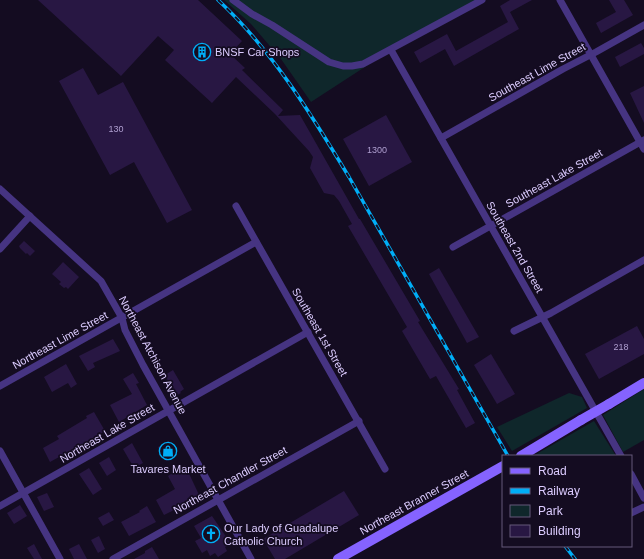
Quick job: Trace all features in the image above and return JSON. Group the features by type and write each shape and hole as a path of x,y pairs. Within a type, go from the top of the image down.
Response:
{"main road":[{"path":"523,455 644,383"},
{"name":"Northeast Branner Street","path":"338,559 502,467"}],"street":[{"path":"233,0 252,14 272,25 329,62 343,66 363,64 482,0"},
{"path":"560,0 643,144"},
{"name":"Southeast Lime Street","path":"441,138 644,25"},
{"name":"Southeast 2nd Street","path":"391,50 620,455"},
{"name":"Southeast Lake Street","path":"453,247 643,144"},
{"name":"Northeast Atchison Avenue","path":"0,189 101,281 122,318 125,330 143,365 251,559"},
{"name":"Southeast 1st Street","path":"236,206 385,469"},
{"path":"0,249 30,216"},
{"name":"Northeast Lime Street","path":"0,386 256,242"},
{"path":"514,332 543,318 644,260"},
{"name":"Northeast Lake Street","path":"0,506 308,332"},
{"name":"Northeast Chandler Street","path":"113,559 359,421"},
{"path":"0,451 60,559"},
{"path":"632,476 644,498"},
{"path":"632,512 644,507"}],"green space":[{"path":"224,0 479,0 391,50 311,102 281,59 251,24"},
{"path":"644,389 644,440 623,452 603,415"},
{"path":"569,393 582,397 587,408 512,451 497,427"},
{"path":"594,421 615,455 535,455"}],"building":[{"name":"BNSF Car Shops","path":"38,0 198,0 242,41 230,54 245,68 242,70 283,110 278,116 300,115 359,219 420,321 418,322 459,389 457,390 475,423 466,428 436,376 430,379 402,331 407,327 348,226 352,224 339,201 334,195 324,193 310,168 313,157 275,114 236,77 212,103 165,60 174,50 158,36 121,76"},
{"path":"510,0 532,0 510,12 519,29 454,66 445,49 420,63 414,52 447,34 456,51 508,22 500,6"},
{"path":"609,0 624,0 633,15 601,33 596,23 616,12"},
{"path":"641,43 644,48 644,54 620,67 615,57"},
{"path":"83,68 98,95 123,82 192,210 167,223 134,162 110,175 59,81"},
{"path":"644,86 644,123 630,93"},
{"path":"386,115 412,162 369,186 343,139"},
{"path":"24,241 35,251 30,256 27,253 26,254 19,246"},
{"path":"63,262 79,277 68,289 59,284 61,282 52,274"},
{"path":"439,268 479,337 467,343 429,274"},
{"path":"637,326 644,339 644,354 599,379 585,354"},
{"path":"113,339 120,351 93,363 95,367 88,371 79,356"},
{"path":"491,354 515,394 497,404 474,365"},
{"path":"66,364 77,384 71,388 68,383 52,392 44,377"},
{"path":"173,370 184,389 180,392 181,393 175,396 167,382 168,381 165,375"},
{"path":"133,373 139,383 136,384 147,405 119,422 110,405 132,394 123,379"},
{"path":"94,412 105,431 80,448 79,446 50,462 43,448 59,439 57,436 87,418 86,416"},
{"name":"Tavares Market","path":"169,441 177,455 166,461 158,447"},
{"path":"132,443 143,463 134,468 123,449"},
{"path":"109,457 116,470 107,476 99,463"},
{"path":"185,465 200,497 164,515 156,500 175,489 168,476"},
{"path":"89,468 102,489 93,495 79,474"},
{"path":"344,491 359,515 285,559 275,559 263,539"},
{"path":"47,493 54,507 44,511 37,497"},
{"path":"20,505 27,516 14,524 7,513"},
{"path":"147,506 156,522 129,536 121,522 140,512 139,511"},
{"path":"109,512 114,520 103,526 98,518"},
{"name":"Our Lady of Guadalupe Catholic Church","path":"212,516 231,544 225,547 227,551 218,557 215,553 210,556 207,550 202,553 195,541 201,538 194,526"},
{"path":"99,536 105,549 98,553 91,540"},
{"path":"34,544 42,559 34,559 27,548"},
{"path":"79,544 87,559 74,559 69,549"},
{"path":"152,547 159,559 134,559 145,553 145,551"}],"railway":[{"path":"218,0 238,19 256,40 305,106 349,177 507,455"},
{"path":"566,547 575,559"}],"place":[{"name":"BNSF Car Shops","path":"202,52"},
{"name":"Tavares Market","path":"168,451"},
{"name":"Our Lady of Guadalupe Catholic Church","path":"211,534"}]}
